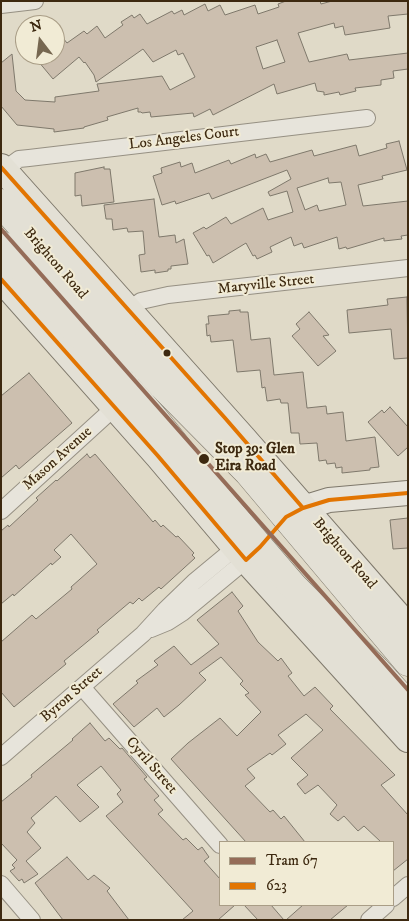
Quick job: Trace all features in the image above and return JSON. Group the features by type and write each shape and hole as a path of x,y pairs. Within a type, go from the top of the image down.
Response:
{"highway":[{"name":"Brighton Road","path":"3,208 116,315 163,386 239,462 295,512 408,662"},
{"name":"Brighton Road","path":"1,245 153,416 216,496 248,548 306,600 408,705"},
{"path":"248,548 295,512"}],"main road":[{"name":"Brighton Road","path":"3,168 95,272 116,315"},
{"path":"3,208 46,218"},
{"name":"Brighton Road","path":"1,280 158,456 248,548 408,739"},
{"path":"295,512 329,500 408,493"},
{"name":"Brighton Road","path":"295,512 408,627"}],"street":[{"path":"1,5 35,1"},
{"name":"Los Angeles Court","path":"3,168 24,158 367,118"},
{"name":"Maryville Street","path":"116,315 141,301 168,295 408,268"},
{"name":"Mason Avenue","path":"1,511 115,408"},
{"name":"Byron Street","path":"1,757 143,634 177,616 248,548"},
{"name":"Cyril Street","path":"82,687 219,843"},
{"path":"1,884 32,920"},
{"path":"394,897 408,885"},
{"path":"369,920 385,906"}],"building":[{"path":"286,1 320,1 321,4 332,1 408,1 408,14 388,16 390,28 345,35 343,26 335,28 334,23 298,33 309,62 347,54 349,60 408,53 408,69 393,71 394,78 381,80 381,85 355,88 356,91 340,95 339,92 324,95 324,92 317,91 315,83 277,94 274,84 213,115 210,109 194,117 193,113 151,117 150,112 138,112 138,108 107,117 108,120 84,128 54,132 54,129 17,125 1,106 1,63 12,54 16,91 25,100 55,102 55,97 99,91 97,84 162,76 170,90 195,77 183,53 178,55 176,50 153,62 143,49 96,82 94,75 79,57 53,79 41,65 65,65 65,40 67,43 84,31 87,34 97,26 105,38 123,25 121,22 132,15 134,18 140,14 147,24 172,11 174,14 182,10 184,15 205,4 208,11 220,5 225,15 255,5 258,14 279,7 278,4","holes":["277,40 285,62 263,69 256,47"]},
{"path":"399,141 407,170 382,176 383,179 358,185 363,206 408,201 408,235 401,236 402,239 384,241 384,238 347,249 346,247 339,249 337,237 304,248 302,243 294,246 291,237 270,247 272,252 257,259 255,255 253,256 246,243 213,263 193,233 204,227 206,229 226,217 231,224 263,208 268,220 293,212 287,191 270,196 268,192 291,179 287,170 212,199 209,193 176,204 175,201 162,205 153,176 162,173 161,168 180,162 181,167 192,163 195,173 229,160 231,164 255,154 256,158 266,154 270,162 312,150 314,156 356,145 359,156 387,148 386,144","holes":["328,178 329,183 341,182 346,205 319,211 317,205 305,210 297,188"]},
{"path":"104,167 104,169 110,169 114,202 82,206 81,195 75,196 75,173"},
{"path":"154,199 159,237 175,235 176,243 184,239 188,264 171,266 171,269 168,269 168,271 155,273 155,270 141,272 139,255 145,254 143,231 128,232 127,228 113,230 112,219 106,219 104,205"},
{"path":"407,297 408,358 394,359 391,329 349,333 347,310 388,305 387,299"},
{"path":"240,310 240,312 248,312 251,340 270,338 274,375 303,372 307,408 326,406 327,414 343,412 346,441 375,437 379,467 370,468 370,470 342,473 342,467 336,468 335,463 327,464 326,460 319,461 317,443 300,444 299,433 291,433 288,403 281,403 280,399 267,401 265,387 262,388 260,370 237,372 233,340 211,342 210,335 207,336 206,324 209,324 208,316 229,314 229,311"},
{"path":"309,312 329,335 323,336 336,351 318,366 292,336 300,329 296,324"},
{"path":"29,373 72,423 19,469 16,465 1,478 1,396"},
{"path":"390,407 408,427 408,447 398,456 368,422 382,410 384,413"},
{"path":"87,454 90,458 95,454 153,522 155,520 161,527 163,525 176,537 178,536 194,553 192,555 195,558 161,589 159,587 142,601 139,598 133,604 130,602 97,630 99,632 64,661 66,664 14,707 1,692 1,642 32,615 36,619 72,589 71,587 97,564 71,534 54,550 61,557 52,565 51,563 14,596 13,594 1,604 1,531 8,525 9,527 38,500 36,498"},
{"path":"408,518 408,548 393,549 390,520"},
{"path":"232,592 243,606 238,611 258,642 278,661 281,658 292,673 288,676 304,696 315,687 333,706 330,709 395,775 381,785 408,815 408,859 394,870 394,841 380,841 364,826 358,831 344,816 338,821 330,814 337,805 318,785 305,794 297,784 308,775 291,758 323,730 306,714 278,735 286,744 272,755 270,753 247,769 255,778 245,786 270,812 273,810 281,819 284,816 304,841 245,841 171,759 220,718 237,736 261,712 245,695 249,693 240,684 243,681 221,657 199,673 206,680 164,717 157,708 134,727 113,704 138,683 136,681 158,665 154,661 174,646 191,665 219,644 197,620"},
{"path":"90,723 105,741 109,738 120,749 122,748 147,777 144,779 159,796 154,800 163,810 158,814 183,840 186,838 198,850 202,847 209,857 204,861 219,878 219,906 234,906 218,920 182,920 193,911 106,816 123,802 117,794 121,790 101,766 77,785 99,807 80,822 56,796 31,818 35,823 27,832 41,848 26,861 38,874 24,883 22,879 19,881 10,871 15,868 12,865 17,860 1,843 1,802 32,777 31,775"},
{"path":"67,857 88,880 94,875 110,888 107,891 129,920 63,920 35,883"},
{"path":"245,906 272,906 284,920 258,920"},
{"path":"302,906 347,906 330,920 286,920"}],"tram line":[{"name":"67","path":"1,229 408,690"}],"transit line":[{"name":"623","path":"1,167 303,508"},
{"name":"623","path":"1,279 158,456 246,560 286,517 303,508 329,500 408,493"}],"place":[{"name":"Stop 39: Glen Eira Road","path":"204,459"}]}
